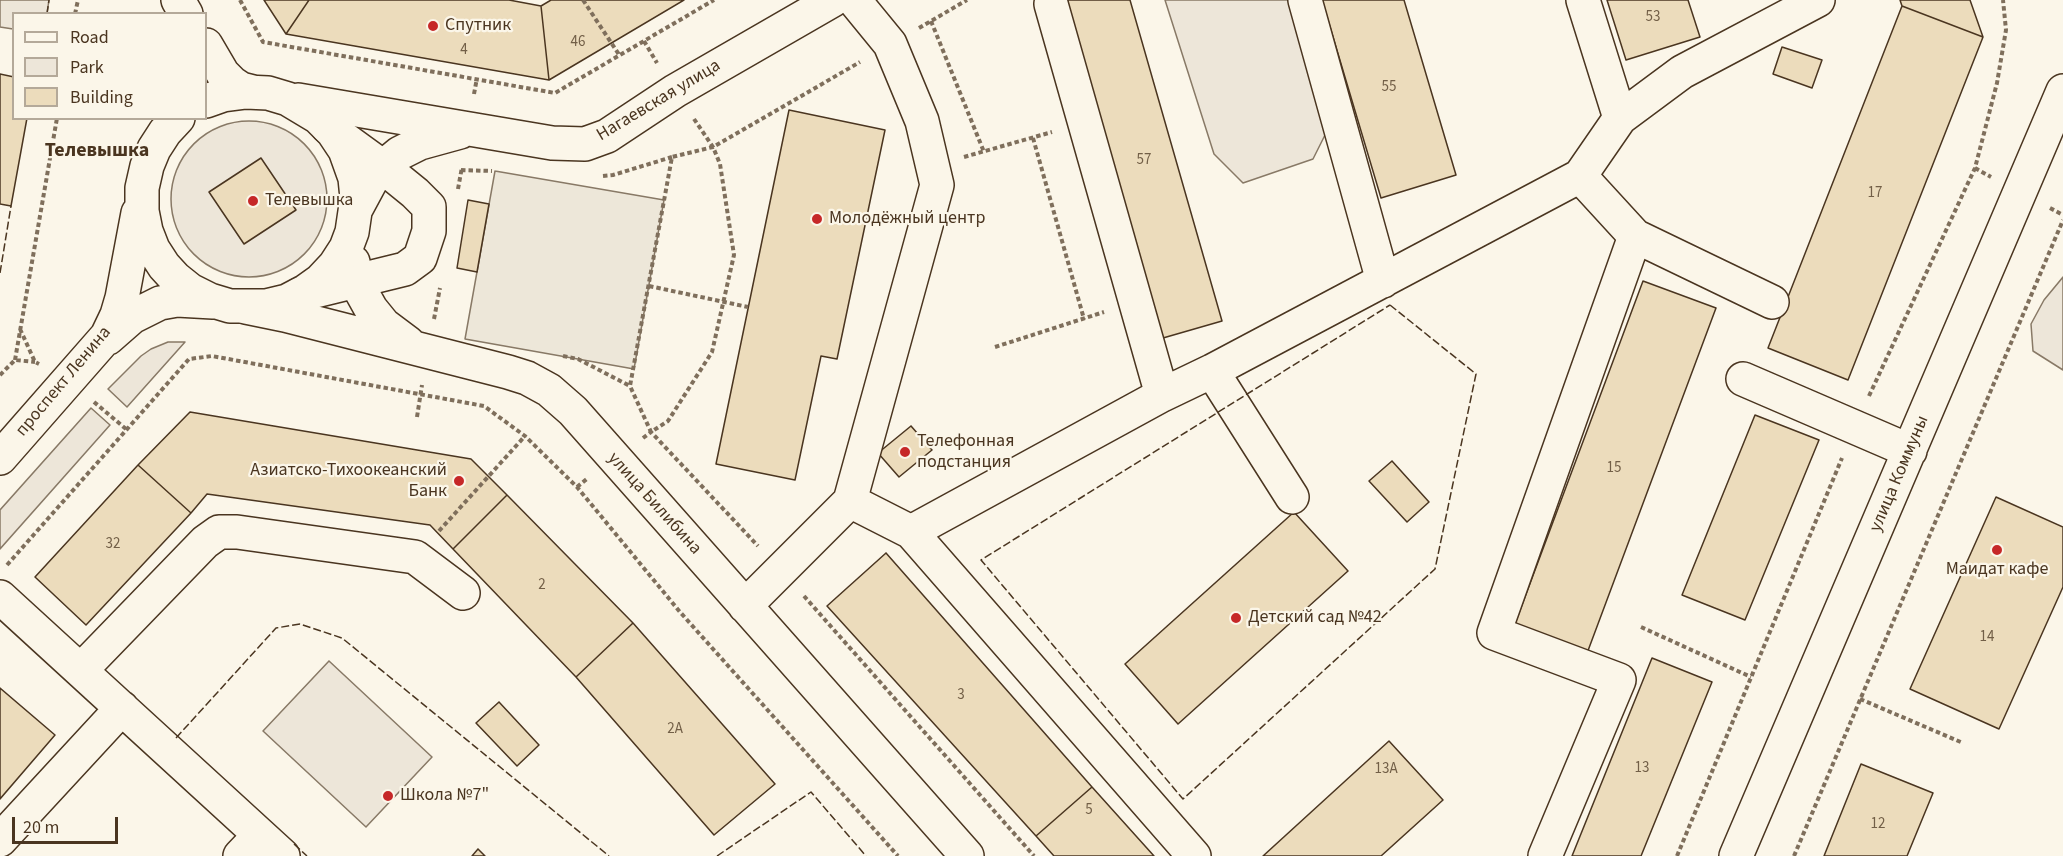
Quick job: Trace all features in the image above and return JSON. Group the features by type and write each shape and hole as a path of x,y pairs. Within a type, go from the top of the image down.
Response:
{"street":[{"name":"Нагаевская улица","path":"299,295 320,281 335,265 346,248 371,181 400,153 420,142 468,129 552,143 585,144 607,136 675,91 832,0"},
{"path":"745,606 850,501 937,185 922,121 890,44 854,0"},
{"path":"1305,0 1383,280"},
{"path":"1583,0 1620,118"},
{"path":"911,532 1162,395 1212,371 1580,176 1620,118 1682,72 1818,0"},
{"path":"1051,3 1162,395"},
{"path":"207,47 223,74 241,89 468,129"},
{"name":"улица Коммуны","path":"1736,856 2063,91"},
{"path":"98,347 132,317 160,303 177,300 266,306 299,295 405,269 420,258 429,231 429,207 383,167 306,108 267,94 231,93 207,101"},
{"path":"155,120 144,181 146,231 153,249 164,266 184,286 231,305"},
{"path":"144,181 157,143 176,120"},
{"path":"328,127 341,144 351,163 356,182 355,219 350,246 356,282 371,309 384,325 412,346 428,352"},
{"path":"1580,176 1635,236 1772,302"},
{"name":"проспект Ленина","path":"0,458 98,347 112,327 122,297 144,181"},
{"path":"1545,856 1618,680 1494,633 1635,236"},
{"name":"улица Билибина","path":"231,305 285,315 508,372 549,390 573,411 613,459 967,856"},
{"path":"1212,371 1292,497"},
{"path":"1743,380 1910,451"},
{"path":"850,501 911,532 1194,856"},
{"path":"81,670 205,542 219,532 237,532 415,557 463,593"},
{"path":"0,597 122,708 261,849"},
{"path":"0,840 122,708"}],"path":[{"path":"240,0 263,42 555,93 714,0"},
{"path":"583,0 620,56"},
{"path":"613,175 713,147 967,0"},
{"path":"931,21 984,152"},
{"path":"0,375 15,360 57,120"},
{"path":"933,167 1085,123"},
{"path":"1033,138 1084,319"},
{"path":"577,487 668,421 712,352 734,255 720,164 713,147"},
{"path":"672,157 630,387 651,432 781,569 1034,856"},
{"path":"1794,856 2063,220"},
{"path":"649,286 748,308"},
{"path":"995,347 1136,301"},
{"path":"0,573 189,359 212,356 484,406 525,436 577,487 680,612 898,856"},
{"path":"15,360 35,362"},
{"path":"415,557 525,436"},
{"path":"1641,627 1751,677"},
{"path":"1860,699 1963,743"}],"green space":[{"path":"0,0 49,0 47,12 12,12 12,29 0,27"},
{"path":"1165,0 1292,0 1329,127 1313,159 1243,183 1214,154"},
{"path":"249,121 279,127 304,144 321,169 327,199 321,229 304,254 279,271 249,277 219,271 194,254 177,229 171,199 177,169 194,144 219,127"},
{"path":"2063,277 2063,370 2033,351 2031,324 2044,300"},
{"path":"168,342 185,342 127,407 108,389 141,356"},
{"path":"91,408 110,425 0,549 0,510"},
{"path":"329,661 432,757 366,827 263,731"}],"shaded area":[{"path":"495,171 664,200 634,369 465,339"}],"building":[{"path":"264,0 309,0 286,34"},
{"path":"309,0 509,0 541,6 549,80 286,34"},
{"path":"551,0 684,0 549,80 541,6"},
{"path":"1066,0 1130,0 1222,321 1163,338"},
{"path":"1322,0 1404,0 1456,175 1381,198"},
{"path":"1607,0 1688,0 1700,37 1626,60"},
{"path":"1900,0 1970,0 1983,37 1902,6"},
{"path":"1902,6 1983,37 1848,380 1768,348"},
{"path":"1782,47 1822,60 1812,88 1773,74"},
{"path":"0,74 12,77 12,120 27,120 11,206 0,204"},
{"name":"Молодёжный центр","path":"789,110 885,130 837,359 821,356 795,480 716,464"},
{"name":"Телевышка","path":"261,158 296,210 244,244 209,192"},
{"path":"468,200 489,204 477,272 457,268"},
{"path":"1643,281 1716,308 1586,656 1513,629"},
{"path":"190,412 471,459 507,495 453,549 430,525 207,494 191,513 138,465"},
{"path":"1755,415 1819,440 1745,620 1682,595"},
{"name":"Телефонная подстанция","path":"911,426 932,450 899,477 878,453"},
{"path":"1392,461 1429,502 1407,522 1369,481"},
{"path":"138,465 191,513 86,625 35,577"},
{"path":"507,495 633,623 576,677 453,549"},
{"path":"1996,497 2063,527 2063,587 1999,729 1910,689"},
{"name":"Детский сад №42","path":"1294,512 1348,571 1178,724 1125,664"},
{"path":"886,553 1092,787 1036,836 827,606"},
{"path":"633,623 775,784 714,835 576,677"},
{"path":"1652,658 1712,682 1641,856 1572,856"},
{"path":"0,688 55,735 0,799"},
{"path":"499,702 539,745 517,766 476,723"},
{"path":"1389,741 1443,800 1381,856 1263,856"},
{"path":"1861,764 1933,793 1907,856 1824,856"},
{"path":"1092,787 1154,856 1054,856 1036,836"},
{"path":"478,849 485,856 472,856"}],"fence":[{"path":"47,12 49,0"},
{"path":"0,273 11,206"},
{"path":"1390,305 1476,374 1435,569 1183,799 981,560 1390,305"},
{"path":"176,738 276,628 300,624 342,638 609,856"},
{"path":"717,856 811,792 866,856"},
{"path":"294,844 307,856"}],"place":[{"name":"Спутник","path":"433,26"},
{"name":"Телевышка","path":"253,201"},
{"name":"Молодёжный центр","path":"817,219"},
{"name":"Телефонная подстанция","path":"905,452"},
{"name":"Азиатско-Тихоокеанский Банк","path":"459,481"},
{"name":"Маидат кафе","path":"1997,550"},
{"name":"Детский сад №42","path":"1236,618"},
{"name":"Школа №7\"","path":"388,796"}],"district":[{"name":"Телевышка","path":"97,152"}]}
